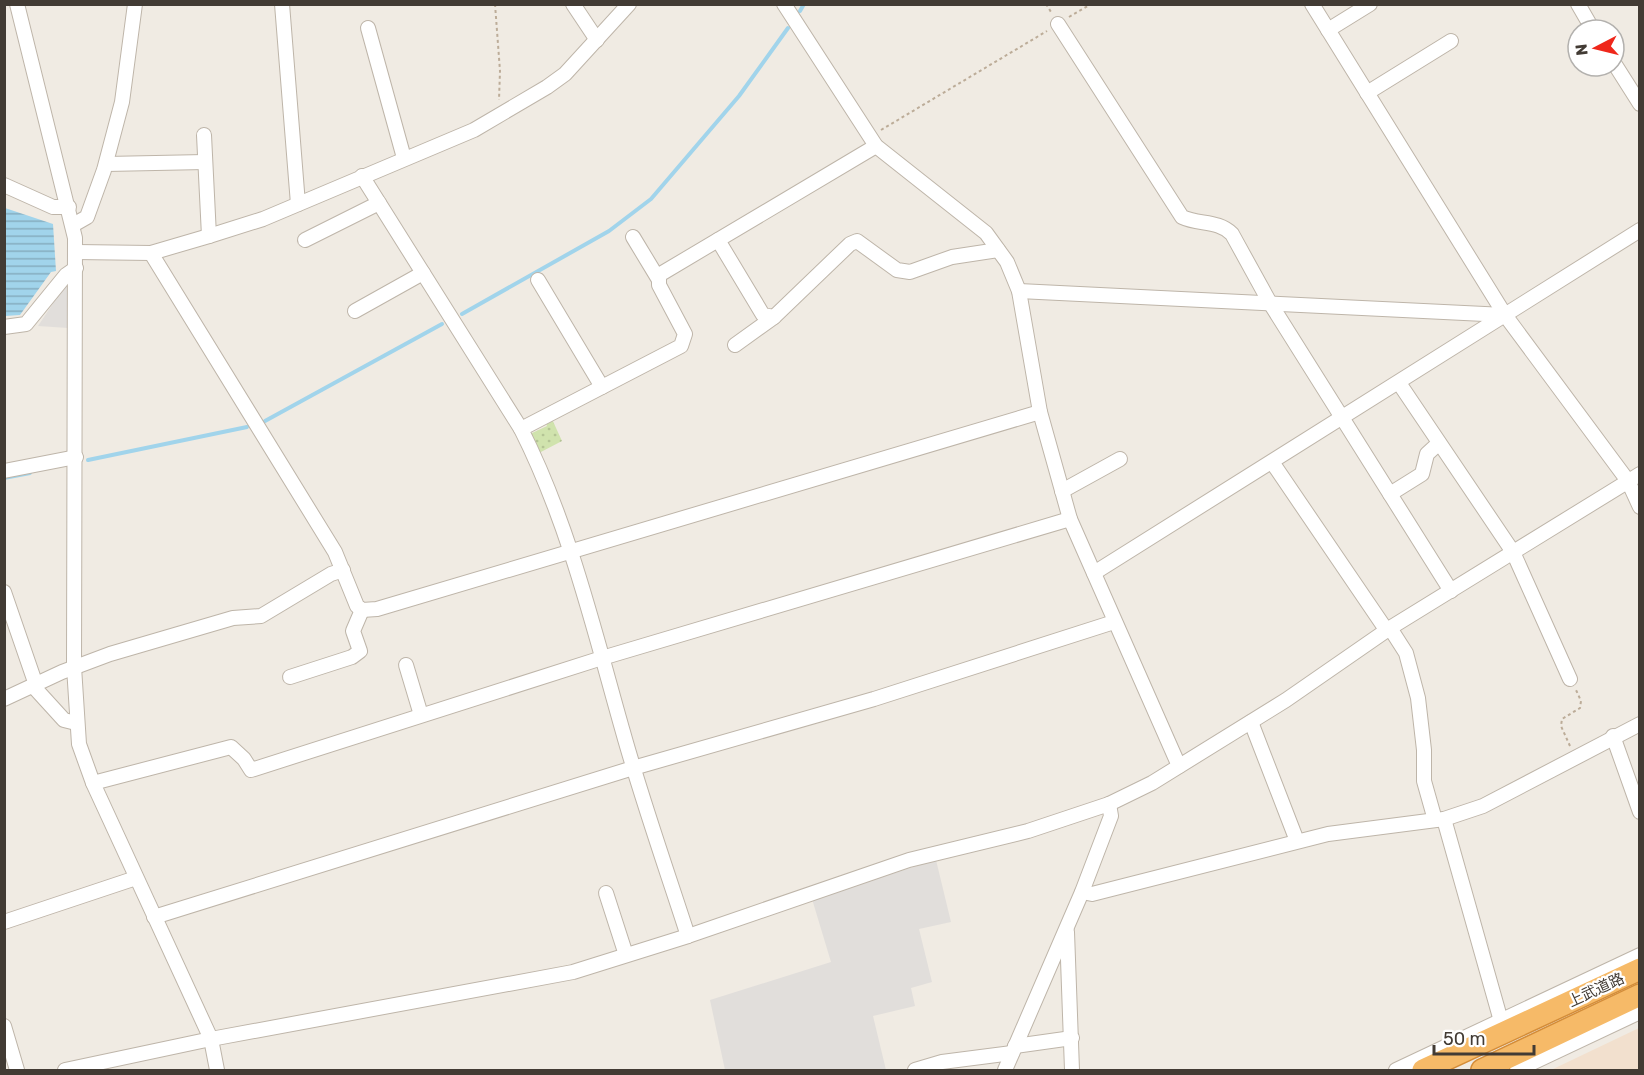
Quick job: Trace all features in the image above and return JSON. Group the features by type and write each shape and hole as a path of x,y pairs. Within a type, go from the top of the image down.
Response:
{"highway":[{"name":"上武道路","path":"1423,1071 1640,969"},
{"name":"上武道路","path":"1482,1071 1640,995"},
{"path":"1575,1043 1589,1019"}],"street":[{"path":"17,4 69,207 76,252 74,667 79,744 93,783 211,1039 217,1071"},
{"path":"73,225 87,217 106,164 122,102 135,4"},
{"path":"282,4 298,204"},
{"path":"573,4 597,40"},
{"path":"76,252 151,253 263,219 501,116 548,87 597,40 630,4"},
{"path":"784,4 872,142 986,233 1007,262 1019,291 1040,412 1070,519 1179,766"},
{"path":"1311,4 1505,315 1634,477 1640,507"},
{"path":"1328,30 1370,4"},
{"path":"1578,4 1586,18"},
{"path":"1058,24 1182,217 1192,222 1223,225 1232,234 1270,303 1451,591"},
{"path":"368,28 404,158"},
{"path":"1367,93 1451,41"},
{"path":"1624,78 1640,104"},
{"path":"204,135 209,236"},
{"path":"522,429 681,346 686,334 659,285 659,275 872,142"},
{"path":"106,164 205,162"},
{"path":"362,176 522,429 542,469 571,553 633,768 688,936"},
{"path":"4,185 54,207 69,207"},
{"path":"305,240 379,203"},
{"path":"1094,573 1640,230"},
{"path":"633,237 659,280"},
{"path":"718,240 764,315 774,318"},
{"path":"735,345 774,318 850,244 857,241 897,270 910,272 952,257 998,250"},
{"path":"151,253 153,260 335,552 357,606 362,610 377,609 571,553 1040,412"},
{"path":"4,327 26,324 66,275 76,268"},
{"path":"355,310 423,273"},
{"path":"538,280 602,387"},
{"path":"1019,291 1505,315"},
{"path":"1399,383 1513,552 1570,680"},
{"path":"1390,494 1422,474 1427,454 1439,443"},
{"path":"4,471 76,457"},
{"path":"1062,491 1120,459"},
{"path":"1272,462 1406,653 1418,698 1424,750 1424,781 1440,820 1501,1021"},
{"path":"65,1071 211,1039 573,972 688,936 909,860 1028,831 1109,804 1152,783 1251,722 1388,629 1634,477"},
{"path":"93,783 231,747 244,759 250,770 602,658 1070,519"},
{"path":"4,699 74,667 233,618 261,616 331,574 343,570"},
{"path":"4,592 34,686 64,720 76,723"},
{"path":"290,677 352,657 360,651 353,631 362,610"},
{"path":"154,916 633,768 874,699 1114,622"},
{"path":"406,665 421,715"},
{"path":"1251,722 1297,842"},
{"path":"1082,892 1092,894 1328,834 1440,820 1483,806 1640,723"},
{"path":"1613,736 1640,812"},
{"path":"1005,1071 1082,892 1111,816 1109,804"},
{"path":"4,922 136,878"},
{"path":"606,893 626,955"},
{"path":"1067,927 1072,1071"},
{"path":"1396,1071 1640,955"},
{"path":"1517,1071 1640,1012"},
{"path":"4,1026 17,1071"},
{"path":"915,1071 942,1062 1072,1038"}],"path":[{"path":"495,4 500,71 498,103 501,116"},
{"path":"872,142 1091,4"},
{"path":"1570,680 1581,701 1580,708 1562,719 1561,726 1574,757"}],"shaded area":[{"path":"70,278 68,328 38,326"},
{"path":"936,860 951,922 919,929 932,982 911,988 915,1006 873,1016 886,1070 725,1070 710,1000 831,962 812,899"},
{"path":"1639,1028 1639,1070 1551,1070"}],"green space":[{"path":"551,417 562,441 539,453 530,434 547,426 545,420"}],"water":[{"path":"5,208 53,224 56,271 51,272 20,315 5,316"}],"waterway":[{"path":"800,11 804,4"},
{"path":"462,314 609,231 651,199 739,96 788,28"},
{"path":"265,421 442,324"},
{"path":"88,460 247,427"},
{"path":"4,478 30,473"}]}
